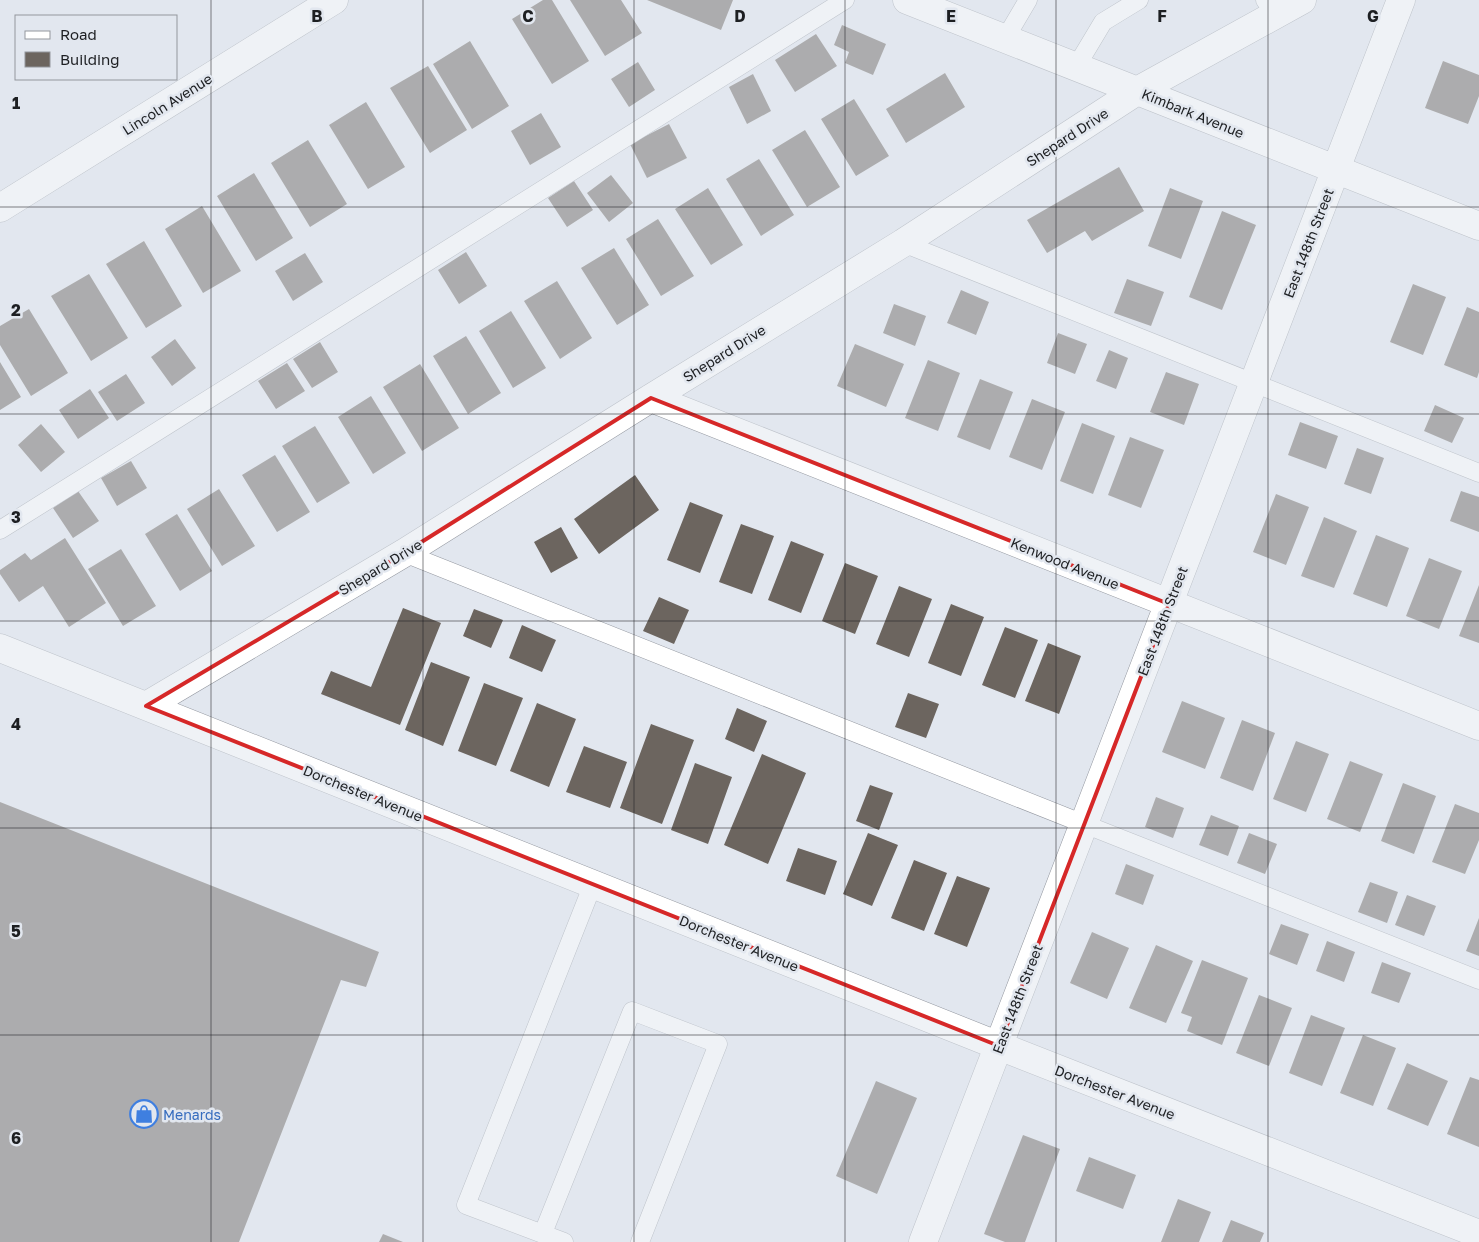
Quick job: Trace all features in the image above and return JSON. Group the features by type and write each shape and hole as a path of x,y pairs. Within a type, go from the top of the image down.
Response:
{"street":[{"name":"Lincoln Avenue","path":"0,208 334,0"},
{"name":"Kimbark Avenue","path":"907,0 1479,226"},
{"name":"Shepard Drive","path":"146,706 404,553 903,243 1270,8 1302,0"},
{"name":"East 148th Street","path":"923,1242 1401,0"},
{"name":"Kenwood Avenue","path":"651,398 1479,726"},
{"name":"Dorchester Avenue","path":"0,648 999,1046 1479,1234"}],"lane":[{"path":"0,530 846,0"},
{"path":"1005,39 1028,0"},
{"path":"1076,67 1102,22 1139,0"},
{"path":"903,243 1479,473"},
{"path":"404,553 1479,980"},
{"path":"564,1242 466,1205 593,884"},
{"path":"543,1234 632,1012 718,1044 640,1242"}],"highlighted area":[{"path":"651,398 1169,604 999,1046 146,706 404,553"}],"building":[{"path":"543,0 552,0 589,61 552,84 512,19"},
{"path":"570,0 621,0 642,33 605,56"},
{"path":"647,0 733,0 721,30"},
{"path":"842,25 886,44 873,75 845,63 849,52 834,45"},
{"path":"816,34 837,66 795,92 775,60"},
{"path":"470,41 509,106 472,129 433,64"},
{"path":"1443,61 1479,75 1479,96 1468,124 1425,108"},
{"path":"638,62 655,90 629,107 611,79"},
{"path":"428,66 467,130 430,153 390,88"},
{"path":"945,73 965,107 906,143 886,109"},
{"path":"753,74 771,111 747,124 729,87"},
{"path":"854,99 889,156 856,176 821,119"},
{"path":"366,102 405,167 368,189 329,125"},
{"path":"541,113 561,147 530,165 511,131"},
{"path":"669,124 687,158 647,178 630,144"},
{"path":"805,130 840,187 807,207 772,150"},
{"path":"308,140 347,204 310,227 271,163"},
{"path":"759,159 794,215 761,236 726,179"},
{"path":"1119,167 1144,211 1092,241 1085,231 1047,253 1027,220"},
{"path":"254,173 293,238 256,261 217,196"},
{"path":"611,175 633,203 609,222 587,193"},
{"path":"574,181 593,210 567,227 548,198"},
{"path":"708,188 743,245 711,265 675,209"},
{"path":"1170,188 1203,201 1181,259 1148,246"},
{"path":"202,206 241,271 203,293 165,229"},
{"path":"1222,211 1256,225 1222,310 1189,297"},
{"path":"658,219 694,276 661,296 626,239"},
{"path":"144,241 182,306 146,328 106,264"},
{"path":"614,248 649,305 617,325 581,268"},
{"path":"466,252 487,286 459,304 438,270"},
{"path":"305,253 323,282 293,301 275,271"},
{"path":"89,274 128,338 91,361 51,296"},
{"path":"1127,279 1164,292 1151,326 1114,313"},
{"path":"557,281 592,338 560,359 524,301"},
{"path":"1413,284 1446,297 1423,355 1390,342"},
{"path":"961,290 989,302 976,335 947,323"},
{"path":"894,304 926,316 915,346 883,333"},
{"path":"1467,307 1479,312 1479,372 1477,378 1444,365"},
{"path":"29,309 68,373 31,396 0,345 0,326"},
{"path":"511,311 546,368 513,388 479,331"},
{"path":"1058,333 1087,344 1075,374 1047,363"},
{"path":"466,336 501,393 468,414 433,356"},
{"path":"175,339 196,368 172,386 151,357"},
{"path":"320,342 338,372 312,388 293,359"},
{"path":"855,344 904,364 886,407 837,386"},
{"path":"1109,350 1128,358 1116,389 1096,381"},
{"path":"928,360 960,373 938,431 905,418"},
{"path":"0,362 21,397 0,410"},
{"path":"287,363 305,391 276,409 258,381"},
{"path":"420,364 459,428 422,451 383,387"},
{"path":"1166,372 1199,384 1184,425 1150,412"},
{"path":"126,374 145,403 117,421 98,392"},
{"path":"980,379 1013,392 990,450 957,437"},
{"path":"90,389 109,418 78,439 59,410"},
{"path":"371,396 406,453 373,474 338,417"},
{"path":"1032,399 1065,412 1042,470 1009,457"},
{"path":"1435,405 1464,418 1452,443 1424,431"},
{"path":"1300,422 1338,436 1326,469 1288,455"},
{"path":"1082,423 1115,436 1093,494 1060,481"},
{"path":"41,424 65,452 41,472 18,445"},
{"path":"315,426 350,483 317,503 282,446"},
{"path":"1130,437 1164,450 1141,508 1108,495"},
{"path":"1357,448 1384,458 1371,494 1344,484"},
{"path":"275,455 310,512 277,532 242,475"},
{"path":"131,461 147,488 117,506 101,478"},
{"path":"635,475 659,510 599,554 574,519"},
{"path":"219,489 255,546 222,566 187,509"},
{"path":"78,491 99,521 73,538 53,508"},
{"path":"1461,491 1479,497 1479,532 1450,521"},
{"path":"1276,494 1309,507 1286,565 1253,552"},
{"path":"690,502 723,515 700,573 667,560"},
{"path":"177,514 212,571 180,591 145,534"},
{"path":"1324,517 1357,531 1334,588 1301,576"},
{"path":"741,524 774,536 752,594 719,582"},
{"path":"561,527 578,558 551,573 534,542"},
{"path":"1376,535 1409,548 1387,607 1353,594"},
{"path":"65,538 106,603 69,627 43,586 19,602 0,574 0,570 25,553 31,560"},
{"path":"791,541 824,554 801,613 768,600"},
{"path":"121,549 156,606 123,626 88,569"},
{"path":"1429,558 1462,571 1439,629 1406,616"},
{"path":"845,563 878,576 855,634 822,621"},
{"path":"1479,585 1479,643 1459,636"},
{"path":"899,586 932,599 909,657 876,644"},
{"path":"659,597 689,610 674,644 643,631"},
{"path":"951,604 984,617 961,676 928,663"},
{"path":"403,608 441,623 400,725 321,694 331,671 371,687"},
{"path":"474,609 503,620 491,648 463,636"},
{"path":"522,625 556,640 542,672 509,658"},
{"path":"1005,627 1038,640 1015,698 982,685"},
{"path":"1048,643 1081,656 1059,714 1025,701"},
{"path":"431,662 470,677 443,746 405,730"},
{"path":"484,683 523,698 496,766 458,751"},
{"path":"908,693 939,704 926,738 895,727"},
{"path":"1182,701 1225,718 1205,769 1162,752"},
{"path":"537,703 576,719 549,787 510,771"},
{"path":"737,708 767,721 754,752 725,739"},
{"path":"1242,720 1275,733 1253,791 1220,778"},
{"path":"651,724 694,740 662,824 620,808"},
{"path":"1296,741 1329,754 1306,812 1273,799"},
{"path":"584,746 627,762 610,808 566,792"},
{"path":"762,754 806,773 768,864 724,845"},
{"path":"1350,761 1383,774 1360,832 1327,819"},
{"path":"695,763 732,777 708,844 671,830"},
{"path":"1403,783 1436,796 1414,854 1381,841"},
{"path":"870,785 893,793 879,830 856,821"},
{"path":"1156,797 1184,808 1173,838 1145,827"},
{"name":"Menards","path":"0,802 379,952 366,987 341,980 239,1242 0,1242"},
{"path":"1455,804 1479,813 1479,840 1465,874 1432,862"},
{"path":"1211,815 1239,826 1228,856 1199,845"},
{"path":"868,833 898,845 872,906 843,894"},
{"path":"1249,833 1277,844 1265,874 1237,863"},
{"path":"798,848 837,861 825,895 786,881"},
{"path":"914,860 947,873 924,931 891,918"},
{"path":"1126,864 1154,875 1143,905 1115,894"},
{"path":"957,876 990,888 967,947 934,934"},
{"path":"1370,882 1398,892 1387,923 1358,912"},
{"path":"1407,895 1436,906 1424,936 1395,925"},
{"path":"1479,918 1479,956 1466,951"},
{"path":"1281,924 1309,934 1297,965 1269,954"},
{"path":"1092,932 1129,948 1107,999 1070,983"},
{"path":"1327,941 1355,952 1344,982 1316,971"},
{"path":"1156,945 1193,961 1166,1023 1129,1008"},
{"path":"1202,960 1248,978 1222,1045 1187,1031 1192,1017 1181,1013"},
{"path":"1382,962 1411,973 1399,1003 1371,993"},
{"path":"1259,995 1292,1008 1269,1066 1236,1053"},
{"path":"1311,1015 1345,1028 1322,1086 1289,1073"},
{"path":"1363,1035 1396,1048 1373,1106 1340,1093"},
{"path":"1407,1063 1448,1081 1428,1126 1387,1109"},
{"path":"1470,1077 1479,1080 1479,1147 1447,1134"},
{"path":"876,1081 917,1098 877,1194 836,1176"},
{"path":"1023,1135 1060,1149 1025,1242 1005,1242 984,1234"},
{"path":"1089,1157 1136,1175 1123,1209 1076,1191"},
{"path":"1178,1199 1211,1212 1199,1242 1161,1242"},
{"path":"1231,1220 1264,1233 1260,1242 1222,1242"},
{"path":"383,1234 403,1242 379,1242"}],"place":[{"name":"Menards","path":"144,1114"}]}
